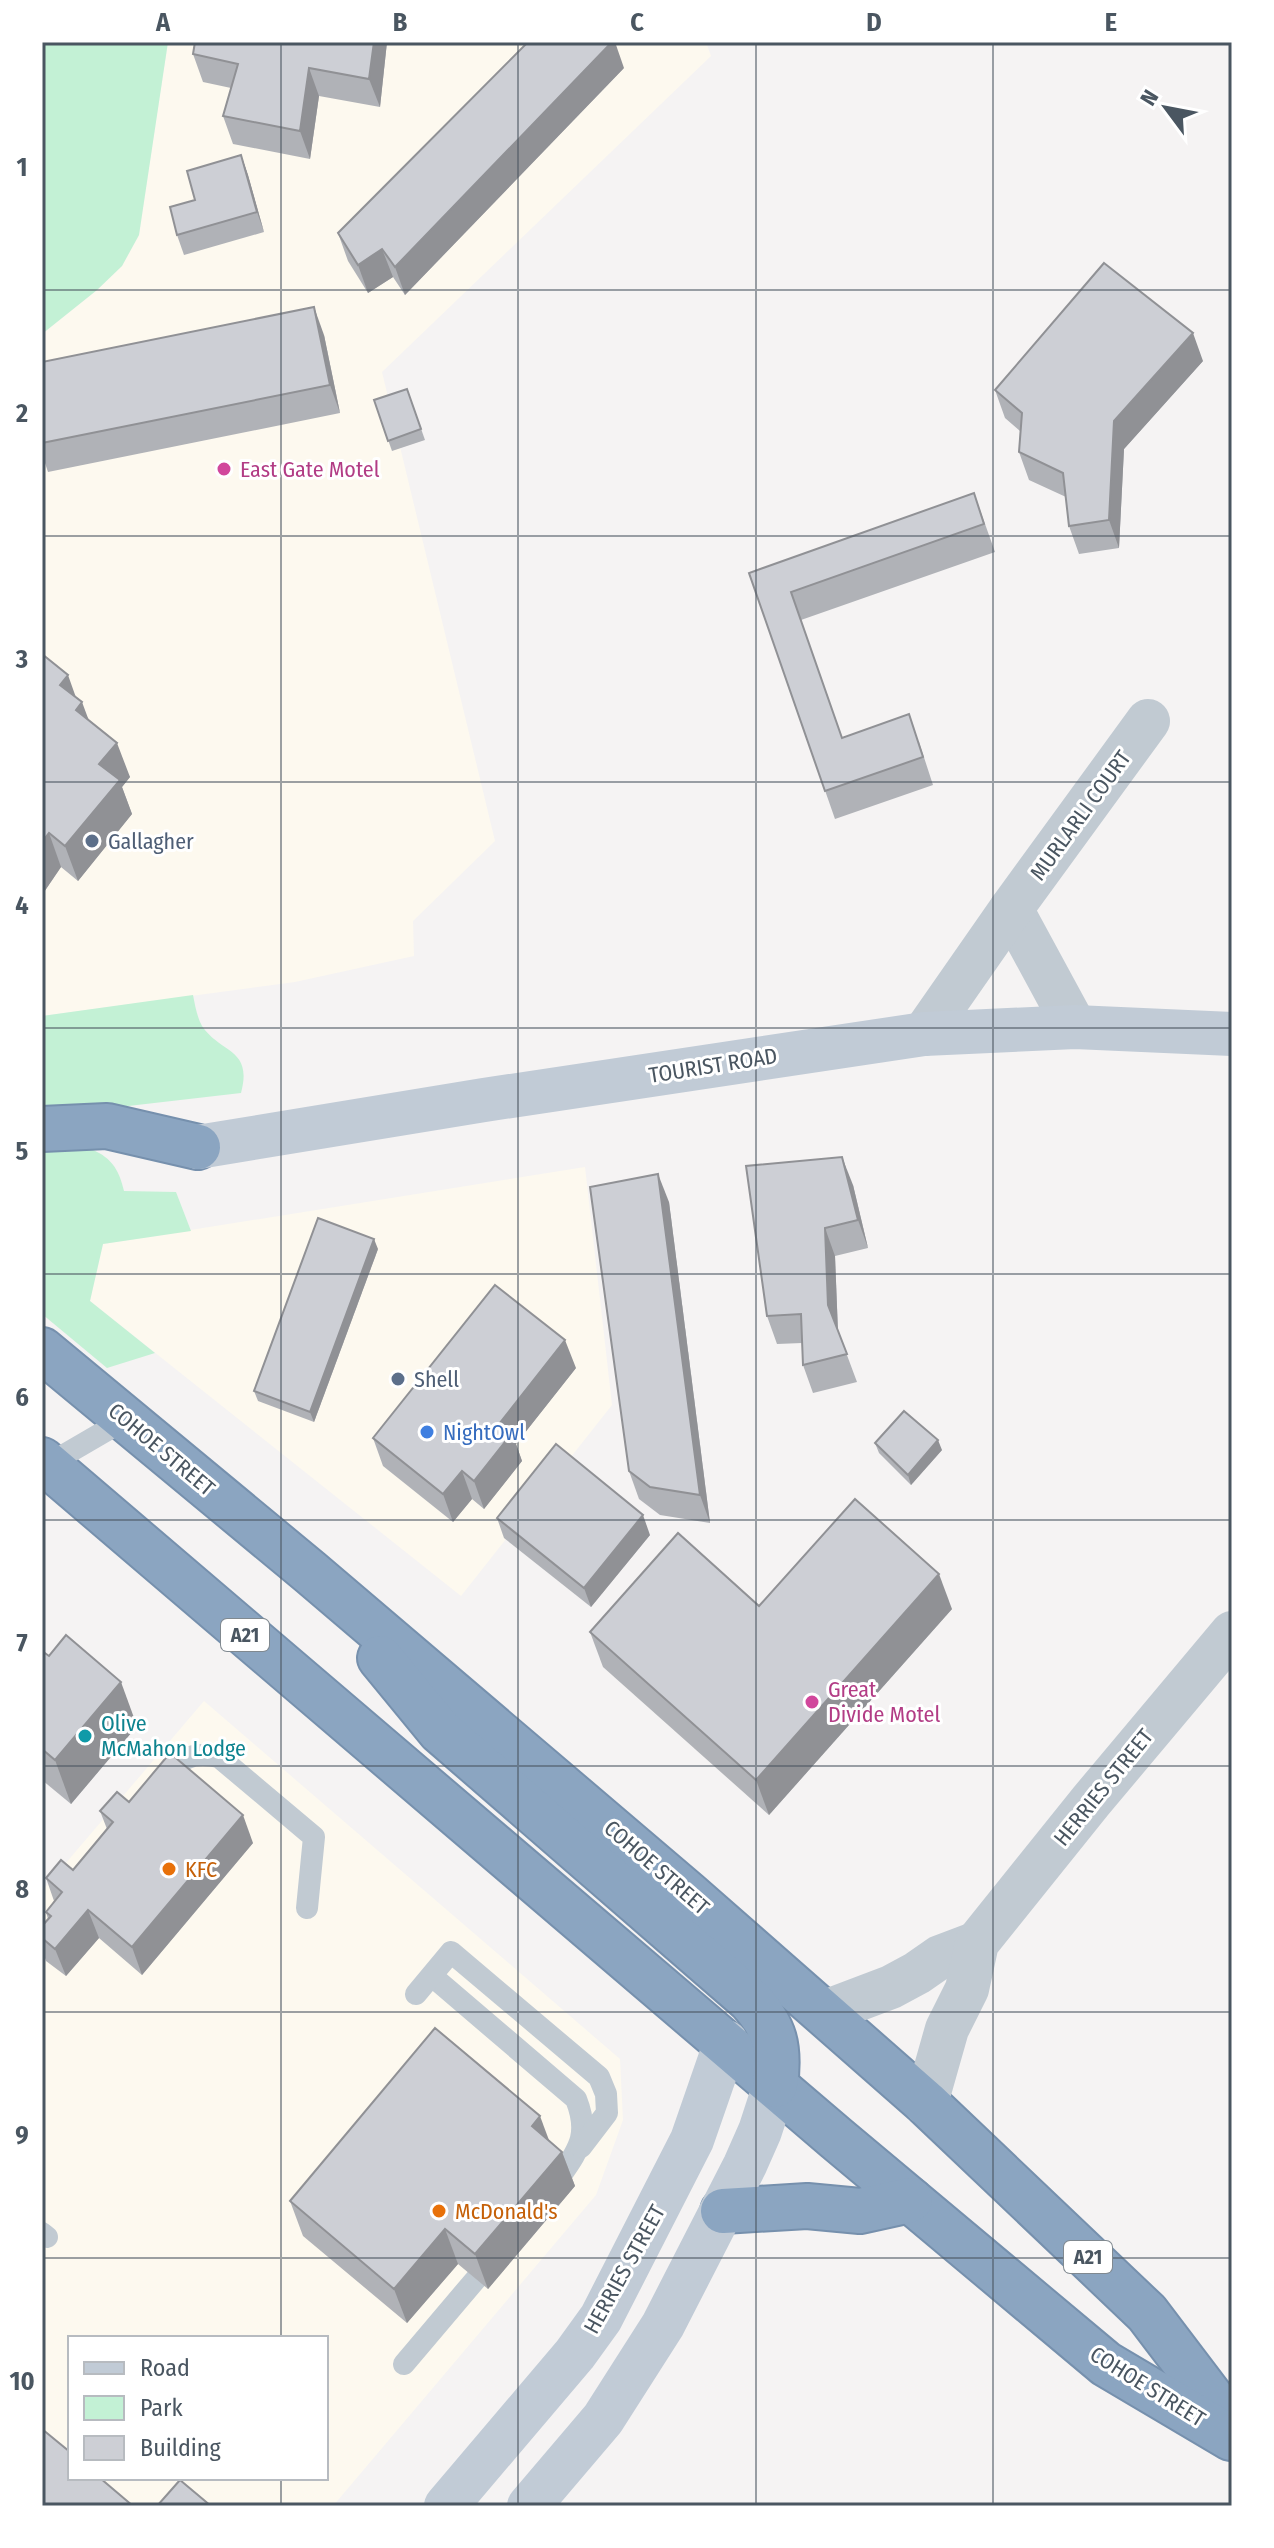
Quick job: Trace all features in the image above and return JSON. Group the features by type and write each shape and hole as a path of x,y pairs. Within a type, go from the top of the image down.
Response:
{"highway":[{"path":"42,1129 107,1126 198,1147"},
{"name":"COHOE STREET","path":"42,1350 310,1572 825,2012 926,2103 1147,2313 1232,2425"},
{"name":"COHOE STREET","path":"44,1463 1106,2364 1232,2438"},
{"path":"310,1572 440,1731 750,2000 766,2018 772,2031 776,2045 775,2085"},
{"path":"723,2211 807,2206 860,2211 910,2200"}],"street":[{"name":"MURLARLI COURT","path":"924,1034 1148,721"},
{"path":"1011,909 1075,1027"},
{"name":"TOURIST ROAD","path":"198,1147 484,1100 924,1034 1075,1027 1232,1034"},
{"name":"HERRIES STREET","path":"926,2103 947,2029 967,1989 977,1943 1232,1633"},
{"path":"825,2012 891,1987 940,1957 977,1943"},
{"name":"HERRIES STREET","path":"446,2506 575,2354 601,2318 692,2140 726,2042"},
{"path":"529,2506 603,2419 663,2325 723,2211 760,2131 775,2085"}],"lane":[{"path":"44,1463 126,1419"},
{"path":"150,1798 180,1762 199,1753 219,1757 314,1837 307,1908"},
{"path":"416,1994 451,1952 599,2077 606,2094 607,2113 561,2175"},
{"path":"432,1976 576,2099 584,2117 581,2147"},
{"path":"404,2364 476,2279"}],"shaded area":[{"name":"East Gate Motel","path":"168,42 706,42 711,56 382,372 495,841 413,921 414,956 295,982 42,1016 42,334 122,266 139,235"},
{"name":"Shell","path":"585,1167 612,1405 461,1596 90,1301 103,1244"},
{"path":"204,1701 620,2059 623,2120 596,2195 333,2506 42,2506 42,1891"}],"green space":[{"path":"42,42 168,42 139,235 122,266 42,334"},
{"path":"193,995 202,1026 239,1059 243,1067 241,1093 111,1108 42,1111 42,1016"},
{"path":"88,1148 112,1164 124,1191 176,1192 191,1231 103,1244 90,1301 155,1353 107,1368 42,1314 42,1150"}],"building":[{"path":"195,42 374,42 369,79 309,68 300,131 223,116 238,64 193,54"},
{"path":"528,42 612,42 395,267 382,249 358,265 338,233"},
{"path":"241,155 257,212 177,235 170,207 195,200 187,171"},
{"path":"1104,263 1193,333 1114,421 1109,520 1069,526 1063,473 1019,452 1022,413 995,390"},
{"path":"314,307 330,385 42,443 42,362"},
{"path":"407,389 421,429 388,441 374,400"},
{"path":"974,493 984,524 791,592 842,738 909,714 923,757 825,791 749,573"},
{"path":"42,654 68,675 60,685 82,702 76,710 117,743 99,764 120,780 65,846 49,833 42,842"},
{"path":"842,1157 858,1220 825,1228 828,1305 847,1354 803,1365 801,1314 767,1316 746,1166"},
{"path":"658,1174 700,1495 650,1487 629,1471 590,1187"},
{"path":"318,1218 374,1239 310,1412 254,1391"},
{"path":"495,1285 565,1340 499,1424 512,1433 474,1481 462,1471 443,1494 373,1438"},
{"path":"904,1411 938,1440 908,1475 875,1443"},
{"path":"556,1444 643,1515 584,1588 497,1518"},
{"path":"855,1499 939,1574 756,1780 590,1632 678,1533 759,1606"},
{"path":"66,1635 121,1682 55,1760 42,1749 42,1651 49,1656"},
{"name":"KFC","path":"170,1753 243,1815 132,1947 88,1910 55,1949 42,1938 42,1926 51,1916 46,1912 62,1892 46,1878 61,1860 73,1870 113,1822 100,1811 117,1792 129,1802"},
{"name":"McDonald's","path":"435,2028 540,2116 532,2126 562,2152 475,2254 445,2229 394,2289 290,2201"},
{"path":"42,2429 68,2450 68,2480 102,2480 133,2506 42,2506"},
{"path":"180,2480 211,2506 157,2506"}],"place":[{"name":"East Gate Motel","path":"224,469"},
{"name":"Gallagher","path":"92,841"},
{"name":"Shell","path":"398,1379"},
{"name":"NightOwl","path":"427,1432"},
{"name":"Great Divide Motel","path":"812,1702"},
{"name":"Olive McMahon Lodge","path":"85,1736"},
{"name":"KFC","path":"169,1869"},
{"name":"McDonald's","path":"439,2211"}]}
